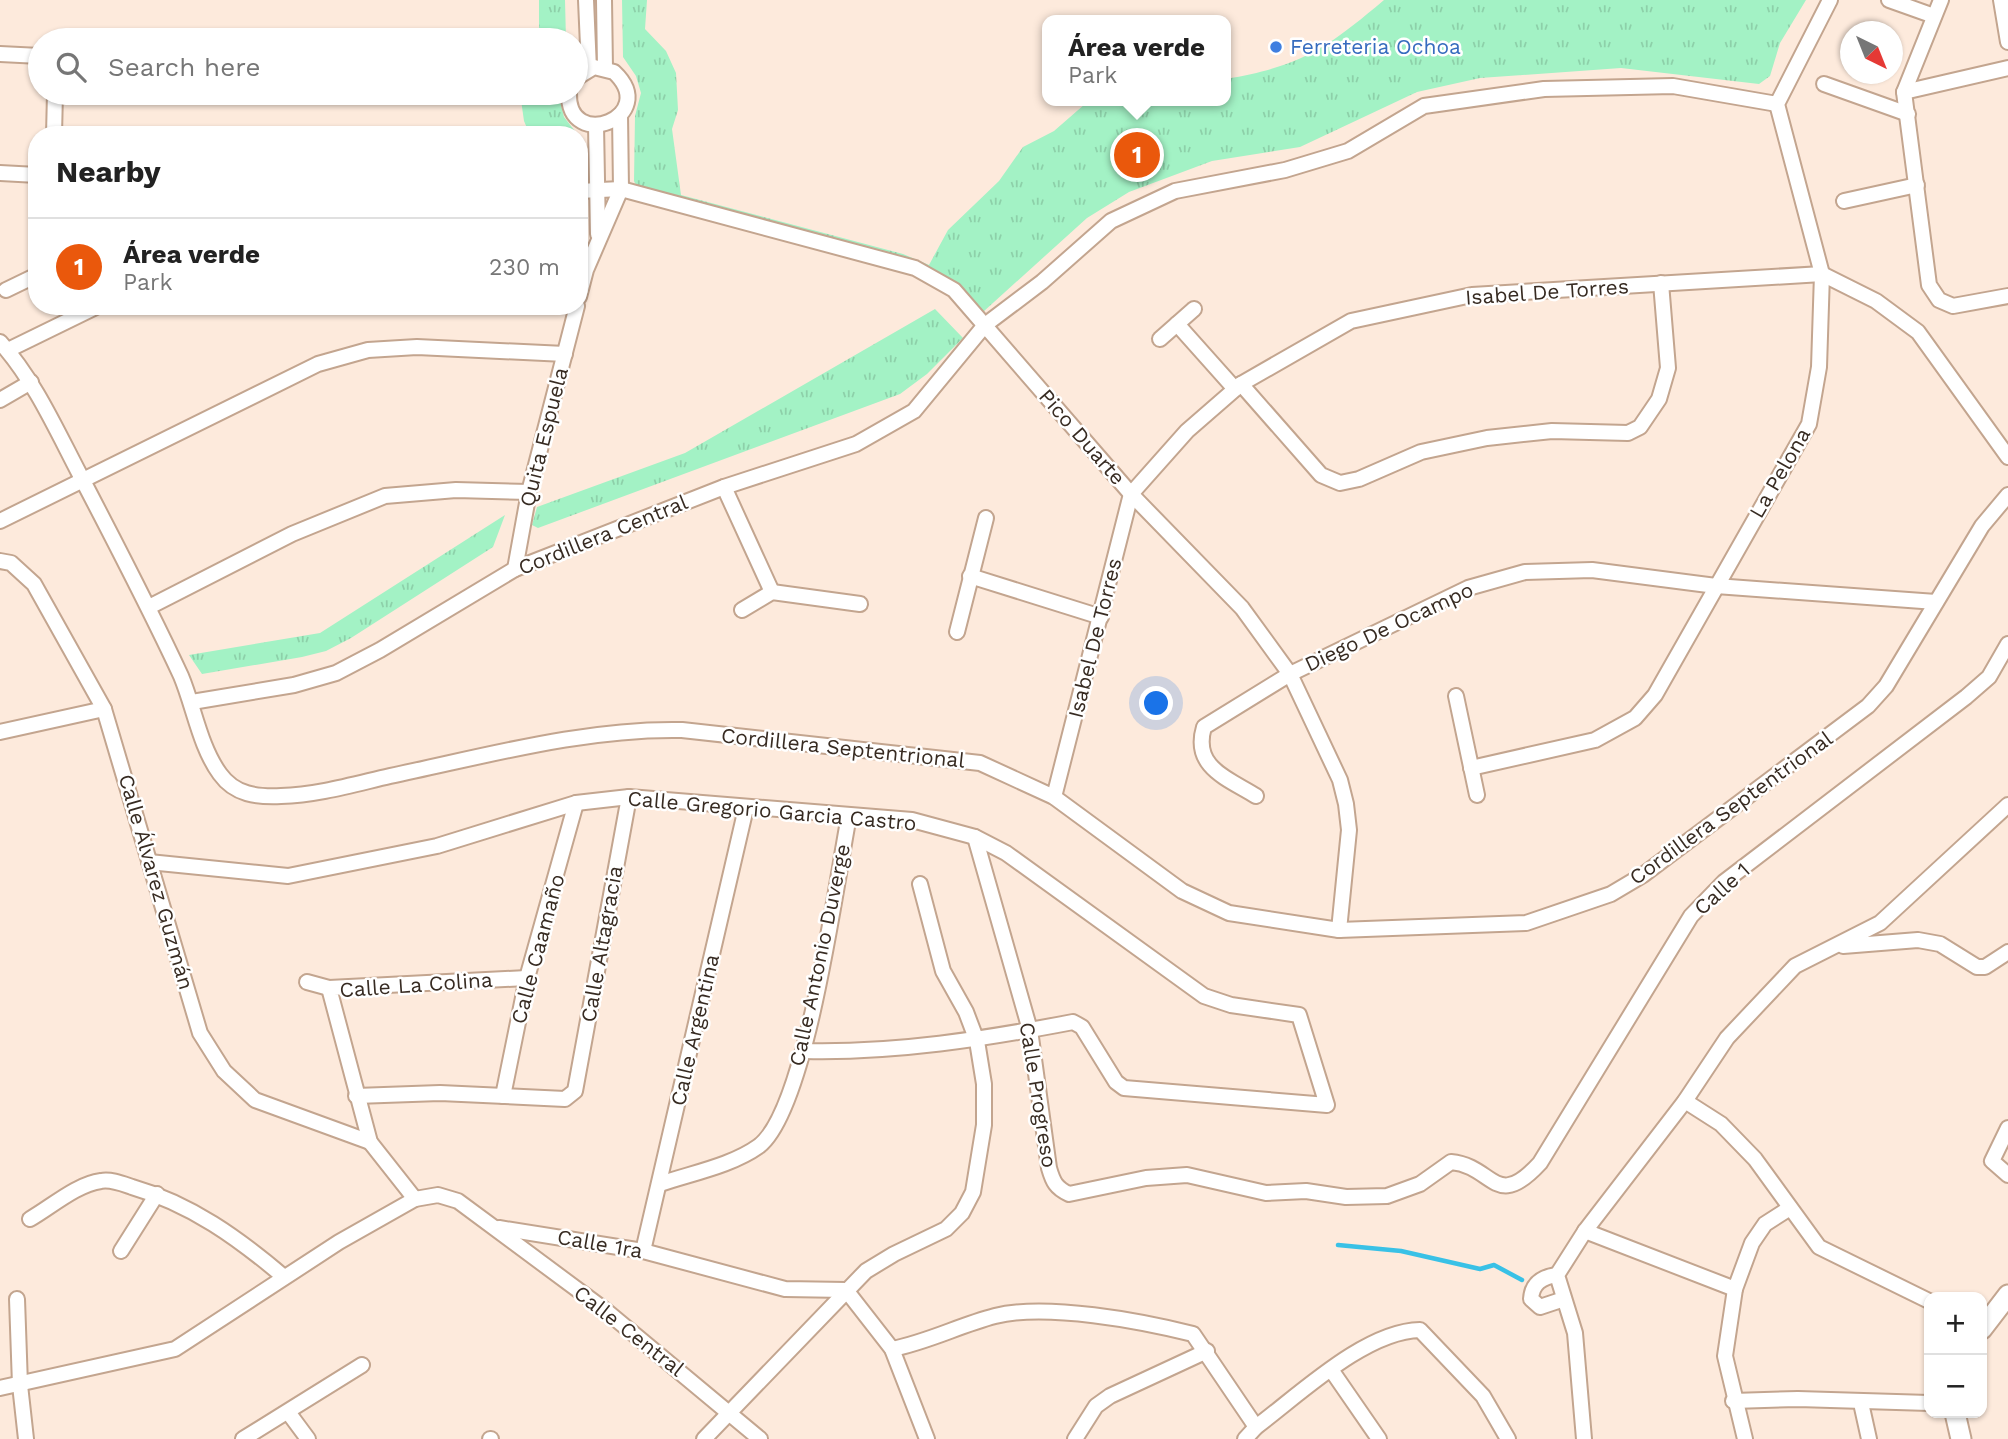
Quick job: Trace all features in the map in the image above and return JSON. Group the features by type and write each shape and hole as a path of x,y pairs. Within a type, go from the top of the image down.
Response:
{"street":[{"path":"586,0 587,28"},
{"path":"604,0 605,68"},
{"path":"1777,104 1830,0"},
{"path":"1889,0 1934,16"},
{"path":"1941,0 1905,92 1929,285 1939,300 1953,306 2008,296"},
{"path":"2001,0 2008,41"},
{"path":"572,105 574,113 587,124 596,125 614,121 626,107 626,88 614,72 605,68 589,69 588,46"},
{"path":"0,54 28,55"},
{"path":"1905,92 2008,68"},
{"path":"1824,84 1908,114"},
{"name":"Cordillera Central","path":"192,702 294,685 335,673 380,650 515,569 724,487 856,444 915,411 985,325 1042,282 1111,221 1175,191 1285,170 1348,150 1424,106 1544,89 1673,86 1777,104"},
{"name":"La Pelona","path":"1471,768 1595,740 1635,718 1655,695 1809,424 1819,367 1822,274 1777,104"},
{"path":"54,126 55,105"},
{"path":"588,270 598,239 621,189 620,115"},
{"path":"596,125 598,239"},
{"path":"0,173 28,175"},
{"path":"1844,201 1917,185"},
{"name":"Pico Duarte","path":"588,191 621,189 915,268 954,289 1131,494 1242,608 1290,674 1340,780 1346,804 1349,830 1339,930"},
{"path":"1822,274 1876,301 1918,332 2008,457"},
{"name":"Isabel De Torres","path":"1054,797 1131,494 1187,431 1238,387 1351,321 1472,295 1822,274"},
{"path":"6,290 28,279"},
{"path":"1177,324 1321,475 1339,483 1359,479 1421,452 1487,438 1552,431 1628,433 1640,426 1659,399 1668,368 1661,284"},
{"path":"1160,339 1194,309"},
{"path":"4,346 77,315"},
{"name":"Quita Espuela","path":"515,569 529,492 575,315"},
{"name":"Cordillera Septentrional","path":"4,346 31,382 149,607 192,702 211,759 221,776 235,789 255,796 309,793 518,749 639,729 682,730 953,758 993,768 1054,797 1182,891 1229,913 1339,930 1527,923 1611,894 1643,875 1868,706 1886,686 1936,602"},
{"path":"0,521 318,364 368,350 417,347 565,354"},
{"path":"0,400 31,382"},
{"path":"724,487 772,592"},
{"path":"149,607 292,534 385,496 456,490 529,492"},
{"path":"1936,602 1982,526 2008,495"},
{"path":"957,632 986,518"},
{"name":"Calle Álvarez Guzmán","path":"0,561 11,563 34,584 104,709 200,1033 224,1071 255,1100 370,1142"},
{"name":"Diego De Ocampo","path":"1256,796 1213,769 1202,756 1200,741 1204,727 1290,674 1468,588 1525,572 1592,570 1716,586 1936,602"},
{"path":"970,576 1101,617"},
{"path":"742,610 772,592 860,604"},
{"name":"Calle 1","path":"1465,1163 1493,1184 1510,1186 1525,1179 1540,1163 1691,916 1724,882 1966,697 1989,677 2008,644"},
{"path":"1456,696 1477,795"},
{"path":"0,732 104,709"},
{"name":"Calle Gregorio Garcia Castro","path":"149,862 288,876 437,846 576,803 629,797 912,820 975,837 1006,853 1204,996 1231,1005 1299,1015 1327,1105 1134,1090 1116,1082 1078,1023 1030,1030"},
{"name":"Calle Altagracia","path":"503,1096 565,1099 575,1091 629,797"},
{"name":"Calle Caamaño","path":"503,1096 527,978 576,803"},
{"path":"1563,1299 1541,1307 1531,1299 1534,1287 1539,1281 1557,1275 1585,1231 1685,1101 1727,1038 1794,966 1837,947 1880,923 2008,805"},
{"name":"Calle Argentina","path":"643,1251 746,808"},
{"name":"Calle Antonio Duverge","path":"660,1184 738,1158 760,1145 774,1130 805,1051 849,816"},
{"name":"Calle Progreso","path":"975,837 1030,1030 1049,1168 1054,1183 1069,1194 1146,1178 1187,1175 1266,1192 1306,1191 1346,1197 1387,1196 1420,1184 1451,1162 1465,1163"},
{"path":"704,1439 866,1271 884,1259 946,1229 969,1203 984,1125 984,1084 976,1041 966,1012 943,971 920,884"},
{"path":"1837,947 1918,940 1940,944 1977,967 1985,967 2008,952"},
{"name":"Calle La Colina","path":"370,1142 329,988 527,978"},
{"path":"307,982 329,988"},
{"path":"805,1051 850,1052 976,1041 1030,1030"},
{"path":"356,1096 440,1093 503,1096"},
{"path":"1685,1101 1721,1124 1738,1142 1819,1247 1924,1299"},
{"path":"2008,1128 1992,1161 2008,1174"},
{"path":"370,1142 415,1199"},
{"path":"30,1219 102,1180 157,1194 219,1226 284,1278"},
{"path":"121,1251 157,1194"},
{"name":"Calle 1ra","path":"0,1388 175,1349 284,1278 415,1199 448,1197 494,1227 643,1251 785,1289 846,1290"},
{"path":"1745,1439 1733,1401 1725,1356 1735,1289 1752,1243 1765,1224 1790,1208"},
{"name":"Calle Central","path":"494,1227 605,1310 730,1410 761,1439"},
{"path":"1585,1231 1735,1289"},
{"path":"1557,1275 1575,1333 1584,1439"},
{"path":"846,1290 892,1349 927,1439"},
{"path":"1987,1321 2008,1295"},
{"path":"17,1299 20,1385 26,1439"},
{"path":"892,1349 926,1342 996,1315 1045,1313 1140,1321 1193,1334 1222,1373 1256,1427"},
{"path":"1245,1439 1256,1427 1371,1344 1396,1333 1420,1330 1483,1396 1508,1439"},
{"path":"1075,1439 1096,1406 1110,1396 1207,1351"},
{"path":"243,1439 362,1365"},
{"path":"1332,1371 1379,1439"},
{"path":"1733,1401 1798,1399 1924,1403"},
{"path":"1861,1403 1869,1439"},
{"path":"288,1412 308,1439"},
{"path":"1956,1418 1961,1439"}],"green space":[{"path":"539,0 565,0 566,28 539,28"},
{"path":"622,0 647,0 645,29 666,51 676,73 678,110 672,129 681,195 903,254 929,265 948,230 999,181 1023,147 1054,131 1083,106 1231,106 1231,78 1274,68 1311,53 1345,31 1384,0 1806,0 1780,43 1770,76 1759,84 1621,68 1480,78 1417,92 1300,147 1212,161 1129,192 1087,218 983,312 940,278 638,189 634,181 635,116 641,93 636,76 623,57"},
{"path":"522,105 561,105 564,117 571,126 526,126"},
{"path":"935,309 963,338 927,374 900,394 538,528 532,525 537,507 685,453"},
{"path":"505,515 493,547 351,638 326,651 202,674 189,655 320,633"}],"waterway":[{"path":"1338,1245 1401,1251 1480,1269 1494,1265 1522,1280"}],"place":[{"name":"Ferreteria Ochoa","path":"1276,47"},
{"name":"Área verde","path":"1137,155"}]}
